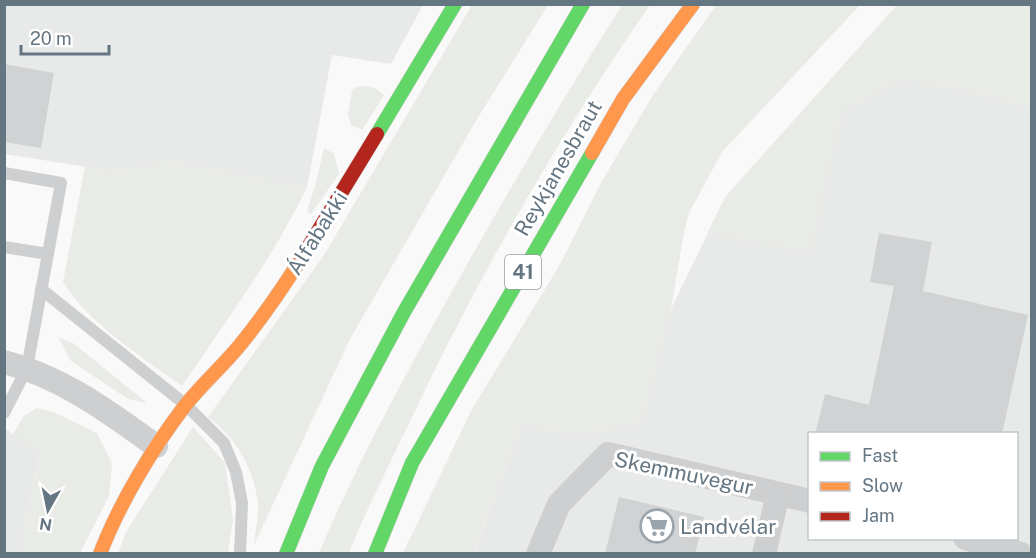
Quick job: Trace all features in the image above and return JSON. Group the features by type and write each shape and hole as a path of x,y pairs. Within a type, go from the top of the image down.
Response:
{"main road":[{"name":"Álfabakki","path":"100,554 106,536 156,446 186,405 240,345 282,289 321,228 454,4"},
{"path":"286,554 322,466 404,312 583,4"},
{"name":"Reykjanesbraut","path":"375,554 412,463 623,99 693,4"}],"street":[{"path":"16,365 88,398 156,446"},
{"name":"Skemmuvegur","path":"538,554 559,504 608,454 808,501"},
{"path":"764,554 778,494"},
{"path":"972,540 1021,554"}],"lane":[{"path":"4,173 61,183 41,289 16,365 4,413"},
{"path":"4,247 48,254"},
{"path":"41,289 186,405 224,443 236,472 242,503 240,554"}],"shaded area":[{"path":"717,4 860,5 722,152 689,213 671,309 642,423 579,435 521,426 474,553 403,553 471,411 559,266 602,181 653,95"},
{"path":"4,5 423,5 391,64 332,55 307,187 170,161 112,171 5,154"},
{"path":"472,5 548,5 477,119 350,339 254,545 258,504 248,466 227,434 208,417 324,255"},
{"path":"622,5 650,5 549,161 488,268 431,378 375,493 349,553 319,553 366,451 401,384 495,215"},
{"path":"897,5 1031,5 1031,107 951,87 898,82 843,110 811,253 707,234 726,196"},
{"path":"898,82 951,87 1031,107 1031,553 474,554 521,426 579,435 642,423 671,309 726,196 843,110"},
{"path":"366,86 375,88 384,95 362,130 351,125 348,114 352,90"},
{"path":"324,148 334,154 339,174 311,214 307,211"},
{"path":"170,161 307,187 264,264 182,386 101,326 63,282 85,166 112,171"},
{"path":"59,338 73,343 147,403 128,399 71,361"},
{"path":"37,408 53,412 97,433 112,464 109,496 80,553 19,553 40,453 13,434 24,416"},
{"path":"193,427 225,463 233,520 228,553 118,554 126,532"},
{"path":"4,428 40,452 19,553 5,553"}],"building":[{"path":"4,64 54,73 41,148 4,142"},
{"path":"879,233 932,242 923,291 1028,315 1002,432 816,432 825,394 869,405 894,286 870,282"},
{"name":"Landvélar","path":"619,497 704,517 695,554 605,554"}],"traffic: fast":[{"path":"377,134 455,4"},
{"path":"286,554 322,466 404,312 583,4"},
{"path":"375,554 412,463 592,153"}],"traffic: slow":[{"path":"592,153 623,99 693,4"},
{"path":"100,554 126,497 172,423 248,335 301,259"}],"traffic: jam":[{"path":"301,259 377,134"}],"place":[{"name":"Landvélar","path":"657,526"}]}
